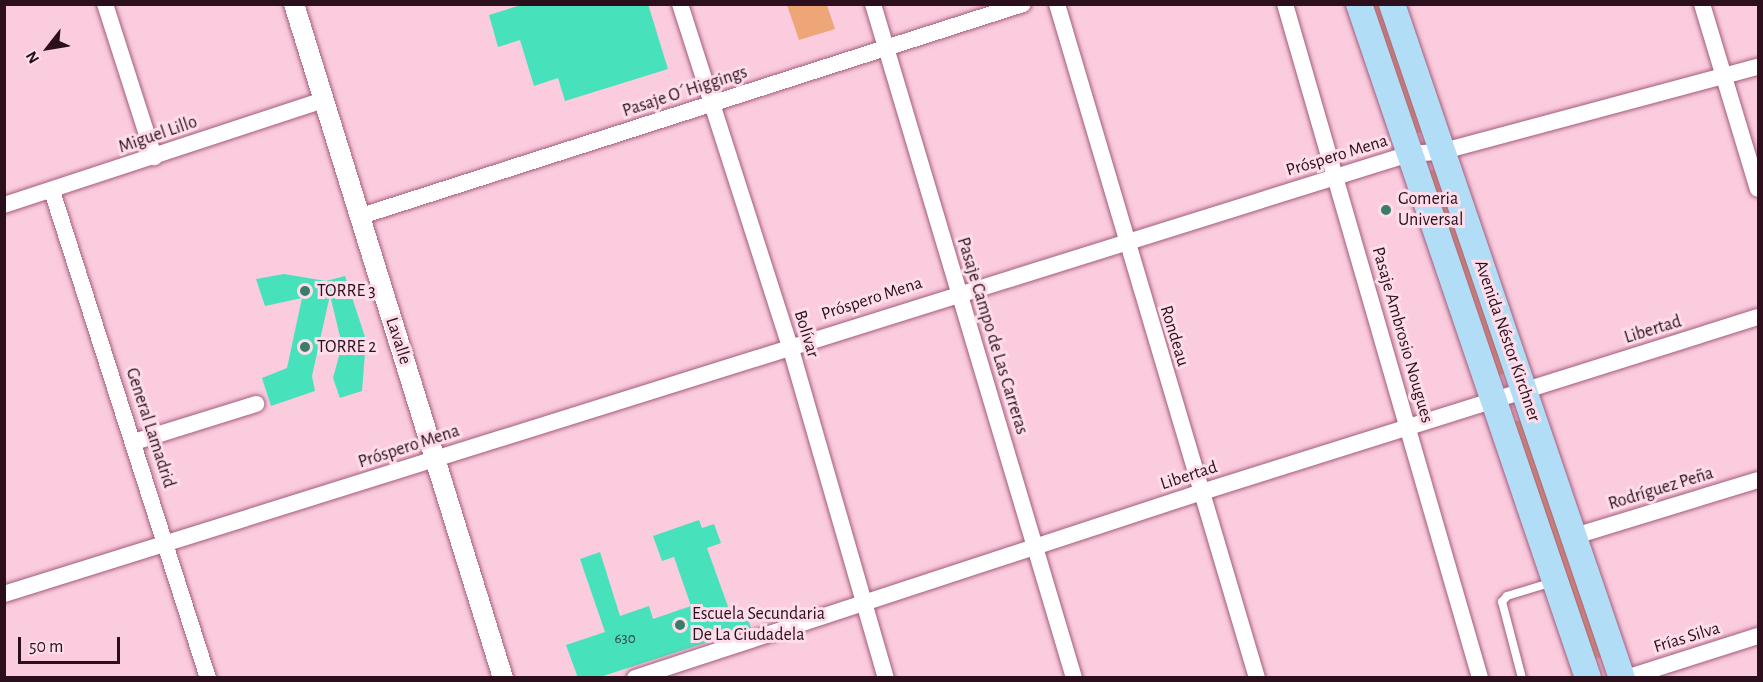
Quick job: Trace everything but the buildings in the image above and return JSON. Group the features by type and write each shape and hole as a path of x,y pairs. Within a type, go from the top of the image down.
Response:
{"main road":[{"name":"Avenida Néstor Kirchner","path":"1359,4 1588,678"},
{"name":"Avenida Néstor Kirchner","path":"1392,4 1440,152 1624,678"}],"street":[{"path":"105,4 154,157"},
{"name":"Lavalle","path":"294,4 502,678"},
{"name":"Bolívar","path":"680,4 790,346 886,678"},
{"name":"Pasaje Campo de Las Carreras","path":"873,4 1074,678"},
{"name":"Pasaje O´Higgings","path":"358,216 1023,4"},
{"name":"Rondeau","path":"1057,4 1124,240 1257,678"},
{"name":"Pasaje Ambrosio Nougues","path":"1285,4 1409,426 1480,678"},
{"path":"1702,4 1758,189"},
{"name":"Próspero Mena","path":"4,594 436,460 1124,240 1409,154 1440,152 1758,67"},
{"name":"Miguel Lillo","path":"4,205 323,100"},
{"name":"General Lamadrid","path":"52,191 167,544 208,678"},
{"name":"Libertad","path":"635,678 1036,549 1202,492 1758,317"},
{"path":"134,442 256,404"},
{"name":"Rodríguez Peña","path":"1575,536 1758,480"},
{"name":"Frías Silva","path":"1624,678 1758,636"}],"lane":[{"path":"1522,678 1502,602 1507,596 1556,581"}],"shaded area":[{"path":"787,5 827,5 835,29 799,40"},
{"path":"1370,5 1386,5 1427,131 1413,134"},
{"path":"1442,168 1511,371 1495,377 1425,172"},
{"path":"1529,418 1611,655 1594,659 1513,422"}],"place":[{"name":"Gomeria Universal","path":"1386,210"},
{"name":"TORRE 3","path":"305,291"},
{"name":"TORRE 2","path":"305,347"},
{"name":"Escuela Secundaria De La Ciudadela","path":"680,625"}]}
